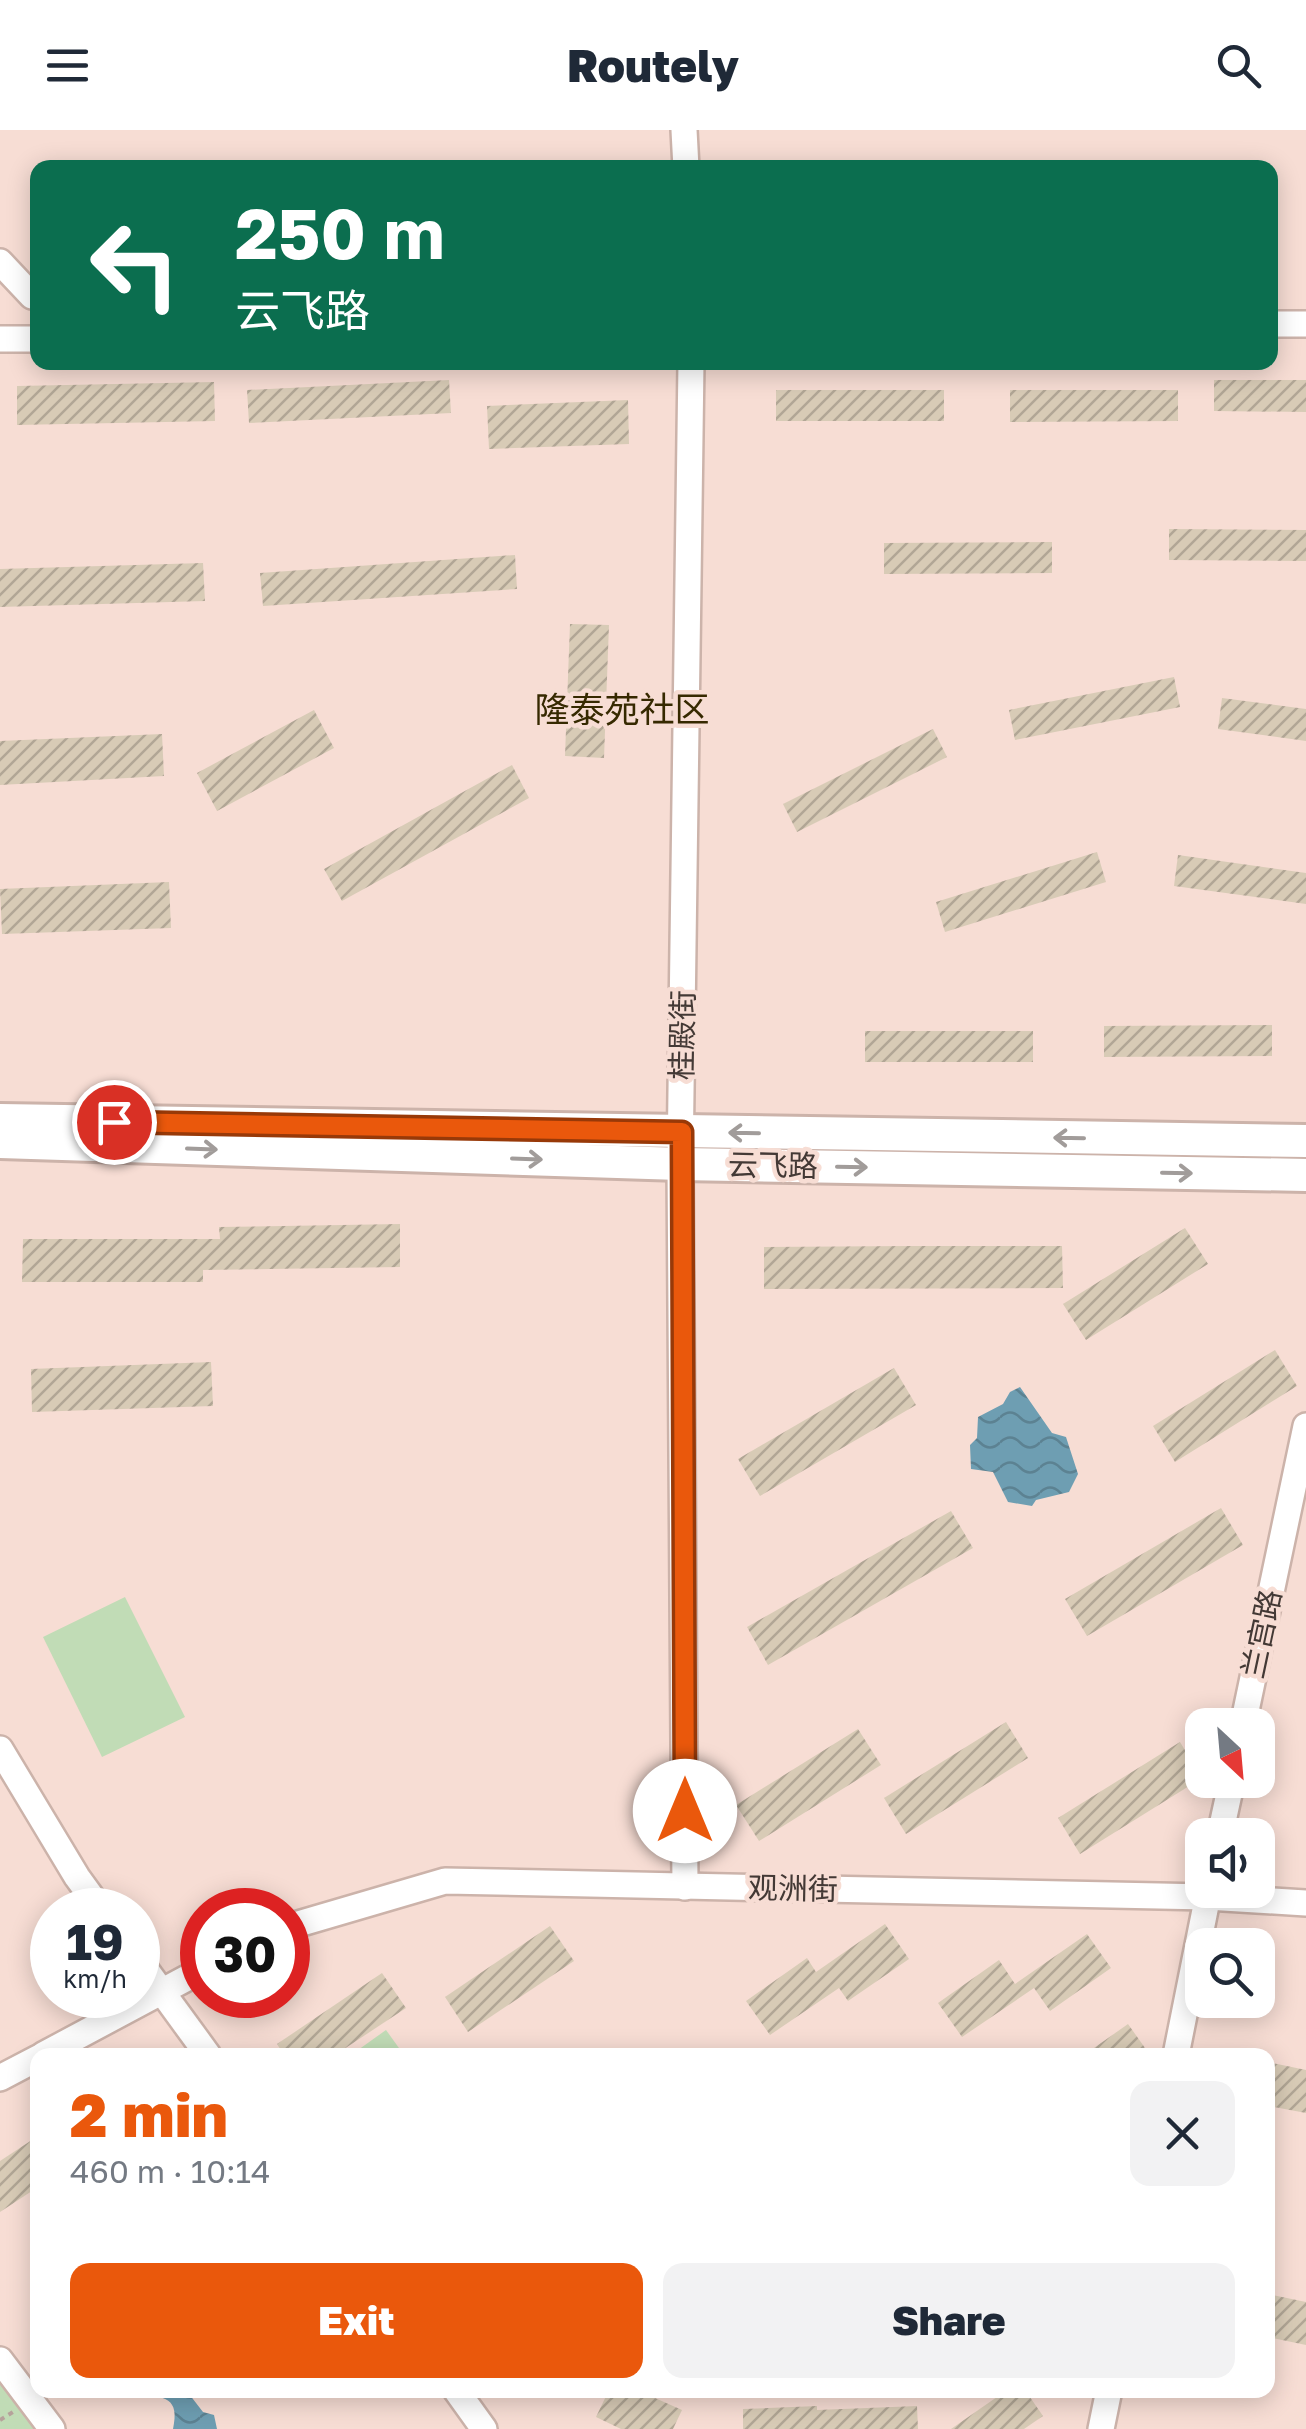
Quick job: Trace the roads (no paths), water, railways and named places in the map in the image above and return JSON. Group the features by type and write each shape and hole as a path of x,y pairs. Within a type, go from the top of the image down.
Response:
{"main road":[{"name":"云飞路","path":"0,1120 1306,1175"},
{"name":"云飞路","path":"0,1142 681,1148 1306,1141"}],"street":[{"path":"684,130 686,160"},
{"path":"0,262 30,294"},
{"path":"1278,324 1306,324"},
{"path":"0,339 30,338"},
{"name":"桂殿街","path":"685,1887 681,1148 691,370"},
{"name":"兰宫路","path":"1247,1708 1306,1426"},
{"path":"0,1749 85,1888"},
{"name":"观洲街","path":"310,1921 445,1881 1185,1894"},
{"name":"观洲街","path":"1275,1900 1306,1903"},
{"path":"1177,2048 1205,1908"},
{"path":"55,2048 180,1982"},
{"path":"161,1992 203,2048"},
{"path":"0,2078 30,2062"},
{"path":"0,2360 52,2429"},
{"path":"462,2398 484,2429"},
{"path":"1101,2429 1107,2398"}],"water":[{"path":"1020,1387 1052,1433 1066,1437 1078,1474 1069,1492 1036,1500 1032,1506 1008,1502 993,1472 971,1469 970,1445 977,1438 978,1417 1003,1404 1010,1392"},
{"path":"163,2398 192,2398 203,2412 214,2415 217,2429 173,2429 174,2411"}],"district":[{"name":"隆泰苑社区","path":"622,710"}]}
